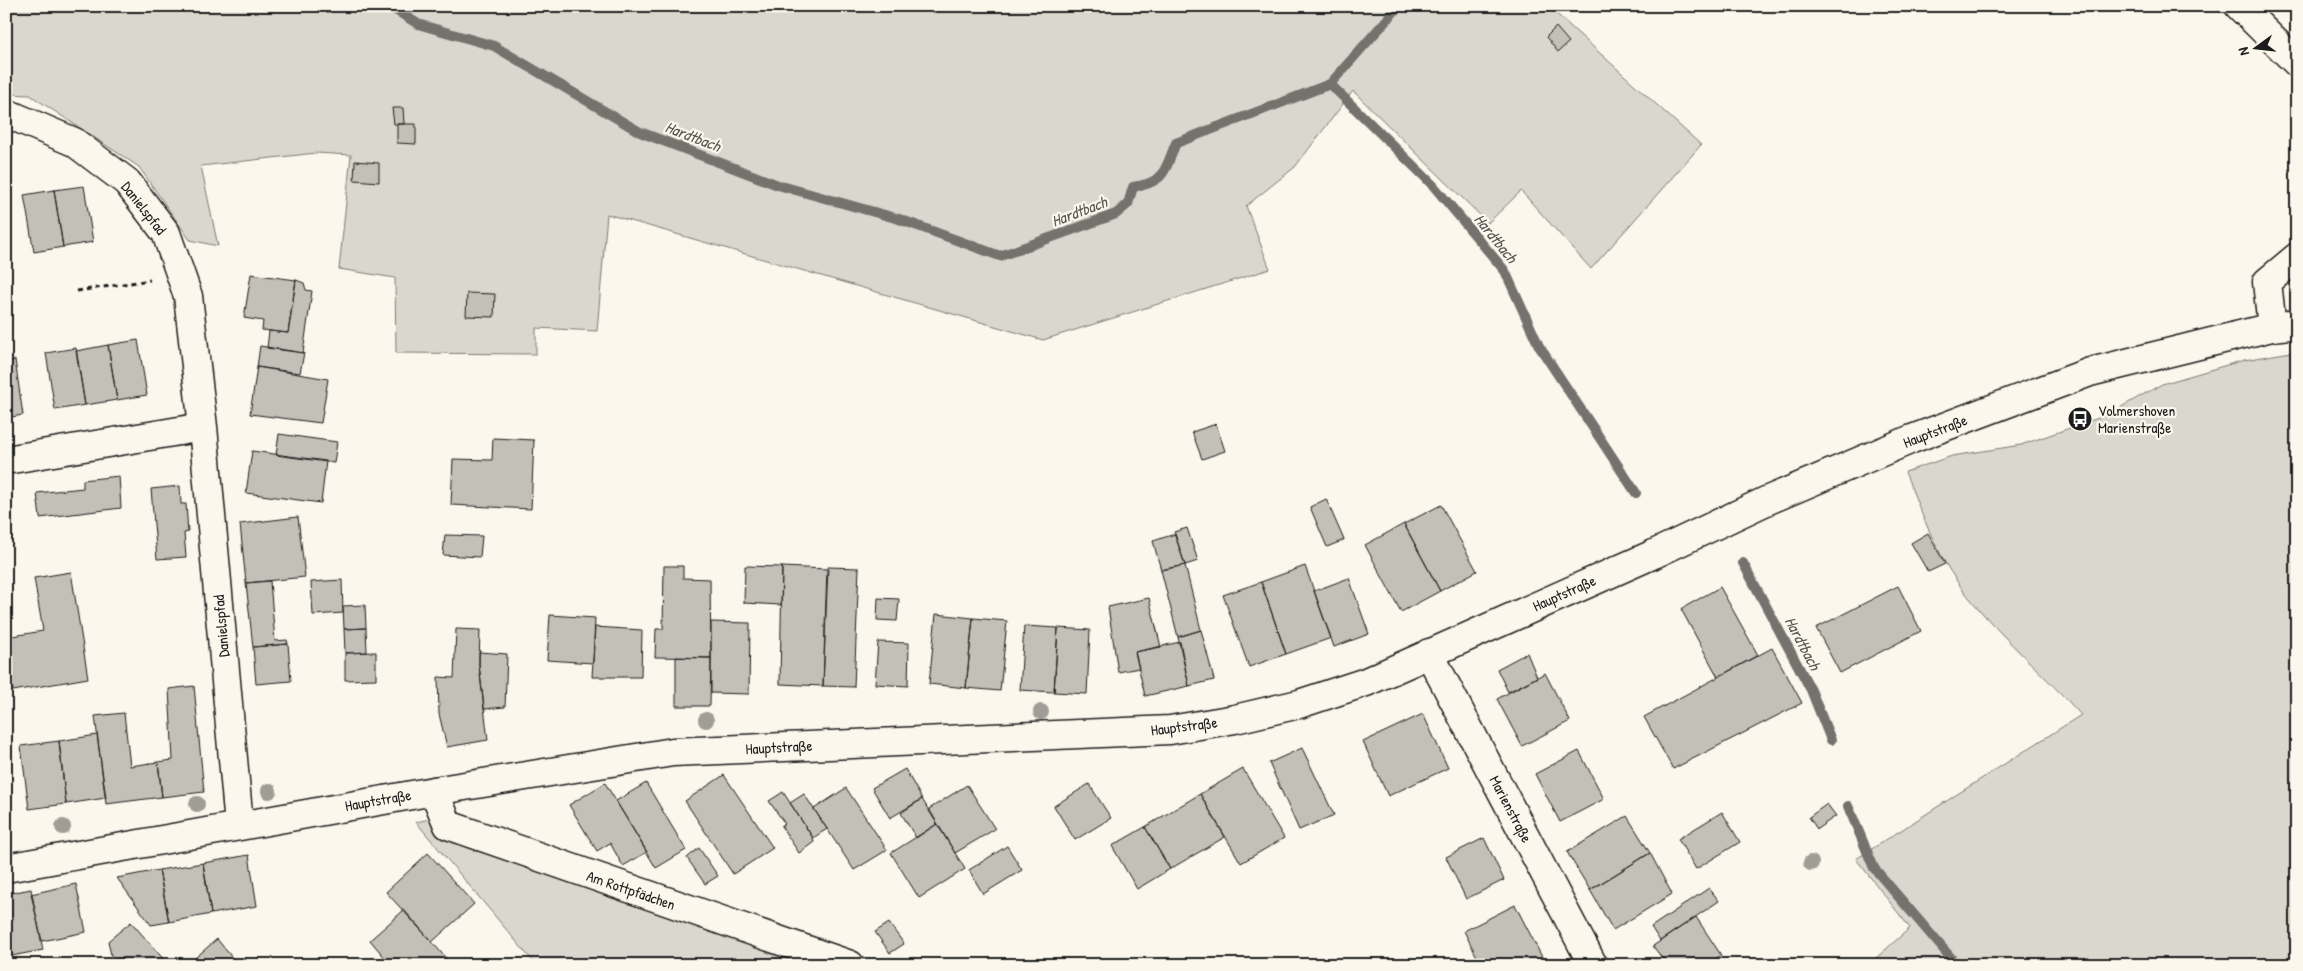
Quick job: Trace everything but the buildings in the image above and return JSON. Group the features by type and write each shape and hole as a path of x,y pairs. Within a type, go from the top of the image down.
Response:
{"main road":[{"path":"2239,6 2297,63"},
{"name":"Danielspfad","path":"6,113 74,142 127,182 166,233 188,296 203,427 239,825"},
{"path":"2284,326 2267,282 2297,257"},
{"name":"Hauptstraße","path":"6,868 434,791 673,752 1170,730 1235,719 1299,704 1366,682 1654,554 1766,501 1912,439 2090,372 2284,326"},
{"path":"6,460 203,427"},
{"name":"Marienstraße","path":"1429,653 1593,965"},
{"name":"Am Rottpfädchen","path":"434,791 448,824 850,965"}],"path":[{"path":"77,291 180,276"},
{"path":"6,280 15,279"}],"shaded area":[{"path":"6,6 1548,6 1701,145 1591,269 1521,191 1488,223 1353,91 1295,167 1246,206 1270,269 1043,340 607,214 597,331 536,328 536,354 396,353 395,278 339,269 351,155 316,153 201,166 218,246 190,240 139,167 30,95 6,94"},
{"path":"2297,351 2297,965 1868,965 1910,928 1856,859 2081,715 1998,630 1961,587 1933,540 1905,472 1952,456 2021,445 2107,415 2162,384 2244,360"},
{"path":"430,819 440,832 824,965 536,965 416,822"}],"waterway":[{"name":"Hardtbach","path":"389,6 418,24 494,46 640,132 778,185 899,219 1000,256 1116,214 1128,204 1133,187 1152,182 1162,174 1176,143 1330,84 1432,184 1505,271 1539,346 1636,493"},
{"path":"1330,84 1399,6"},
{"name":"Hardtbach","path":"1743,563 1811,690 1831,740"},
{"name":"Hardtbach","path":"1848,806 1874,868 1957,965"}],"place":[{"name":"Volmershoven Marienstraße","path":"2080,419"}]}
